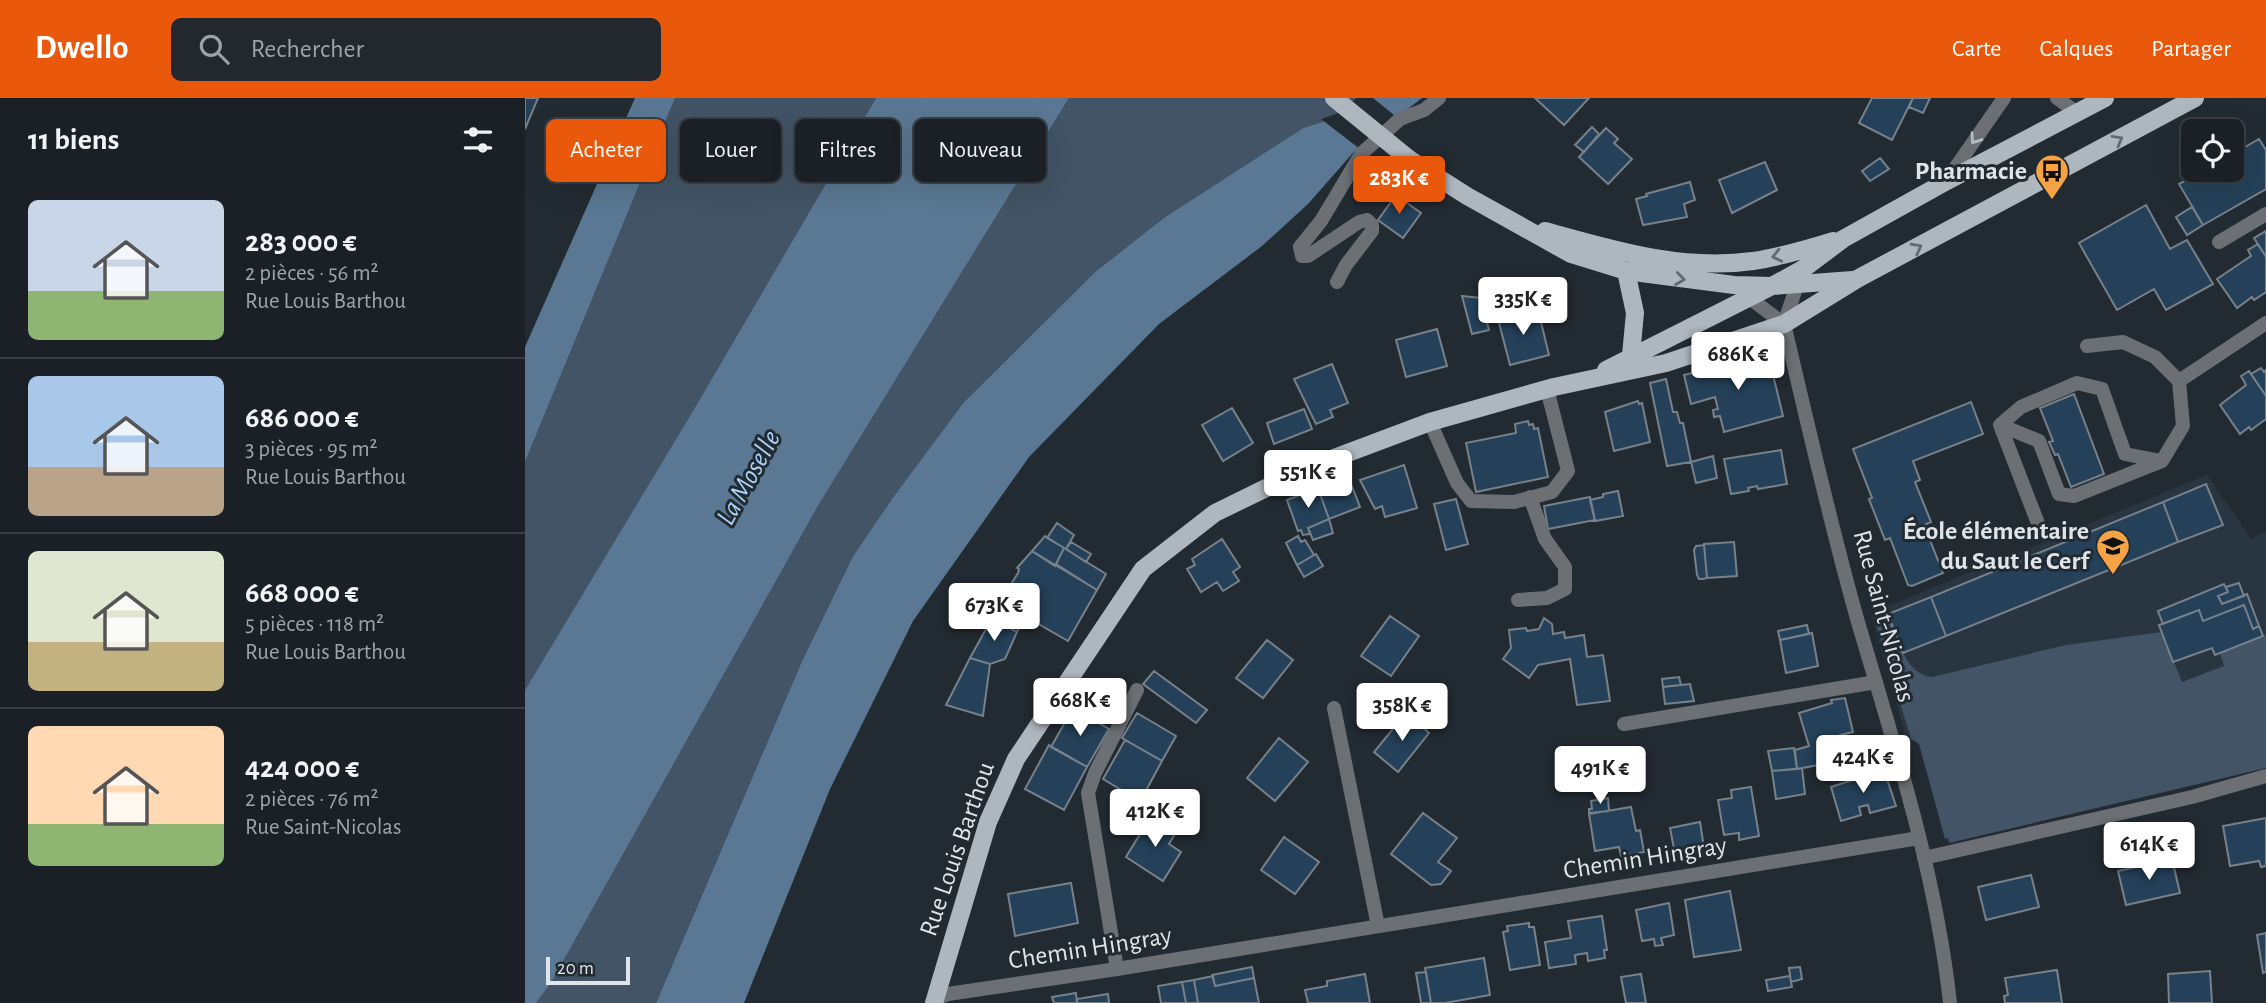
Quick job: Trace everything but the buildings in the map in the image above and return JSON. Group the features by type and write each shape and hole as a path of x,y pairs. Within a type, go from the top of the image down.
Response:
{"main road":[{"path":"1334,98 1409,159 1467,196 1571,254 1626,271 1734,285 1772,286"},
{"path":"1800,277 1843,239 2105,98"},
{"name":"Rue Louis Barthou","path":"939,999 988,822 1016,759 1143,569 1215,513 1305,469 1430,422 1591,379 1666,363 1784,324 1857,279 2195,98"},
{"path":"1516,222 1632,255 1689,264 1751,262 1843,239"},
{"path":"1626,271 1635,313 1631,355"},
{"path":"1800,277 1857,279"},
{"name":"Rue Louis Barthou","path":"1591,379 1631,355 1772,286 1800,277"}],"street":[{"path":"1337,282 1371,231 1372,225 1367,220 1359,222 1308,256 1302,257 1300,247 1321,221 1361,153 1400,119 1424,110 1439,98"},
{"path":"1947,181 2004,98"},
{"path":"2057,98 2077,113"},
{"path":"2219,242 2266,214"},
{"path":"1734,285 1784,324 1800,277"},
{"path":"2179,381 2266,323"},
{"name":"Rue Saint-Nicolas","path":"1784,324 1857,619 1924,858 1950,1003"},
{"path":"2000,425 2039,441 2059,494 2074,496 2162,461 2183,426 2179,381 2155,357 2123,342 2087,346"},
{"path":"2000,425 2021,407 2077,383 2102,389 2125,454 2162,461"},
{"path":"1430,422 1457,483 1471,501 1514,502 1552,492 1568,471 1547,390"},
{"path":"2000,425 2039,526"},
{"path":"1518,600 1547,598 1565,589 1565,567 1545,539 1530,497"},
{"path":"1624,724 1876,681"},
{"path":"1117,969 1088,793 1095,773 1137,690"},
{"path":"1334,708 1378,926"},
{"path":"1924,858 2192,797 2266,776"},
{"name":"Chemin Hingray","path":"939,999 1919,838"}],"shaded area":[{"path":"675,98 876,98 864,119 795,119 795,182 827,182 525,690 525,462 640,182 666,182 666,120"},
{"path":"1069,98 1363,98 1338,117 1303,128 1165,217 1095,272 964,402 853,556 802,661 656,1003 536,1003 551,983 818,506 1017,182 1046,182 1046,135"},
{"name":"École élémentaire du Saut le Cerf","path":"2207,475 2251,539 2266,531 2266,684 2039,709 1907,742 1871,613"},
{"path":"1888,614 1909,662 1923,675 1932,677 2066,645 2162,632 2182,682 2224,666 2220,653 2266,635 2266,768 1949,843 1948,838 1945,839 1919,744 1911,739 1874,618"}],"water":[{"path":"635,98 675,98 666,120 626,119"},
{"name":"La Moselle","path":"876,98 1069,98 1046,135 1046,119 914,119 914,182 1017,182 818,506 551,983 536,1003 525,1003 525,690 827,182 900,182 900,119 864,119"},
{"path":"1363,98 1422,98 1359,146 1308,204 1262,246 1159,324 1029,457 913,621 830,789 744,1003 656,1003 802,661 853,556 964,402 1095,272 1165,217 1303,128 1338,117"},
{"path":"598,182 640,182 525,462 525,347"}],"pier":[{"path":"1357,98 1373,98 1399,119 1360,149 1321,119 1336,114"}],"place":[{"name":"Pharmacie","path":"2052,201"},
{"name":"École élémentaire du Saut le Cerf","path":"2113,576"}]}
